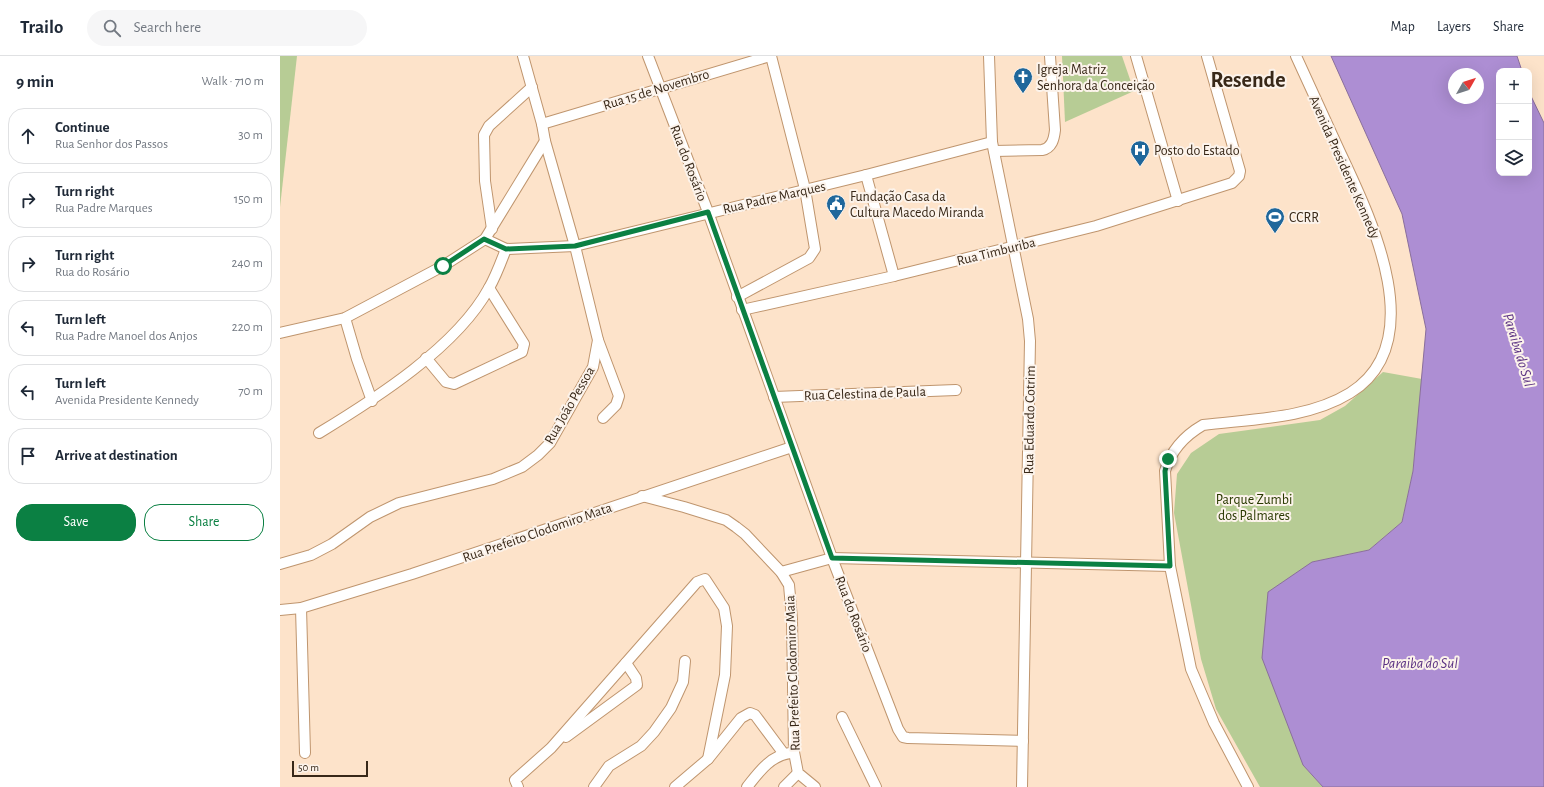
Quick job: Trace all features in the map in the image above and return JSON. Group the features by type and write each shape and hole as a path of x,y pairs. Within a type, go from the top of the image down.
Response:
{"street":[{"name":"Rua João Pessoa","path":"280,564 311,555 332,544 370,517 388,507 407,500 493,479 522,467 550,443 593,367 598,340 575,246 545,141 542,124 523,56"},
{"name":"Rua do Rosário","path":"648,56 659,88 708,212 737,297 832,558 898,729 903,737 908,738 1023,741"},
{"path":"737,297 813,254 815,242 805,189 770,56"},
{"name":"Rua 15 de Novembro","path":"542,124 770,56"},
{"name":"Rua Eduardo Cotrim","path":"989,56 993,146 1028,319 1030,341 1022,787"},
{"name":"Rua Padre Marques","path":"484,239 506,249 575,246 708,212 993,146 1042,150 1051,145 1055,130 1050,56"},
{"path":"1136,56 1178,201"},
{"name":"Rua Timburiba","path":"742,310 894,276 1096,226 1232,183 1239,176 1240,171 1207,56"},
{"name":"Avenida Presidente Kennedy","path":"1248,787 1214,723 1191,669 1170,566 1165,471 1168,459 1176,447 1190,432 1203,425 1297,413 1332,402 1351,392 1368,377 1378,365 1388,340 1392,317 1381,250 1370,217 1296,56"},
{"path":"492,229 485,181 484,134 489,126 532,87"},
{"path":"280,333 345,318 443,266 484,239 492,229 545,141"},
{"path":"866,175 894,276"},
{"path":"319,433 372,400 426,358 462,327 489,288 506,249"},
{"path":"426,358 446,382 454,384 522,352 524,344 489,288"},
{"path":"345,318 357,360 372,400"},
{"path":"598,340 619,396 616,405 603,418"},
{"name":"Rua Celestina de Paula","path":"774,396 956,390"},
{"name":"Rua Prefeito Clodomiro Mata","path":"280,610 301,608 412,574 792,447"},
{"name":"Rua Prefeito Clodomiro Maia","path":"642,496 726,520 745,534 781,572 789,585 789,753 798,773"},
{"path":"781,572 832,558 1170,566"},
{"path":"517,784 701,580 707,581 721,603 726,616 727,626 725,675 708,759"},
{"path":"301,608 305,753"},
{"path":"594,787 609,766 641,746 654,732 671,708 682,682 685,661"},
{"path":"551,748 633,688 638,680 626,663"},
{"path":"675,787 708,759 741,718 750,713 755,715 789,753 761,769 747,787"},
{"path":"842,717 876,787"},
{"path":"784,787 798,773 815,787"}],"green space":[{"path":"280,56 297,56 280,207"},
{"path":"1062,56 1122,56 1134,91 1065,122"},
{"name":"Parque Zumbi dos Palmares","path":"1383,372 1422,379 1413,471 1402,522 1369,550 1312,562 1303,765 1323,787 1260,787 1216,709 1201,659 1174,513 1177,474 1191,453 1219,434 1320,420 1345,406"}],"water":[{"name":"Paraiba do Sul","path":"1331,56 1517,56 1521,68 1496,68 1496,176 1532,176 1532,98 1544,123 1544,787 1323,787 1303,765 1262,658 1268,592 1312,562 1369,550 1402,522 1413,471 1426,329 1402,214"}],"place":[{"name":"Igreja Matriz Senhora da Conceição","path":"1023,94"},
{"name":"Posto do Estado","path":"1140,167"},
{"name":"Fundação Casa da Cultura Macedo Miranda","path":"836,221"},
{"name":"CCRR","path":"1275,234"}],"district":[{"name":"Resende","path":"1248,79"}],"route":[{"path":"443,266 484,239 506,249 575,246 708,212 737,297 832,558 1170,566 1165,471 1168,459"}]}
